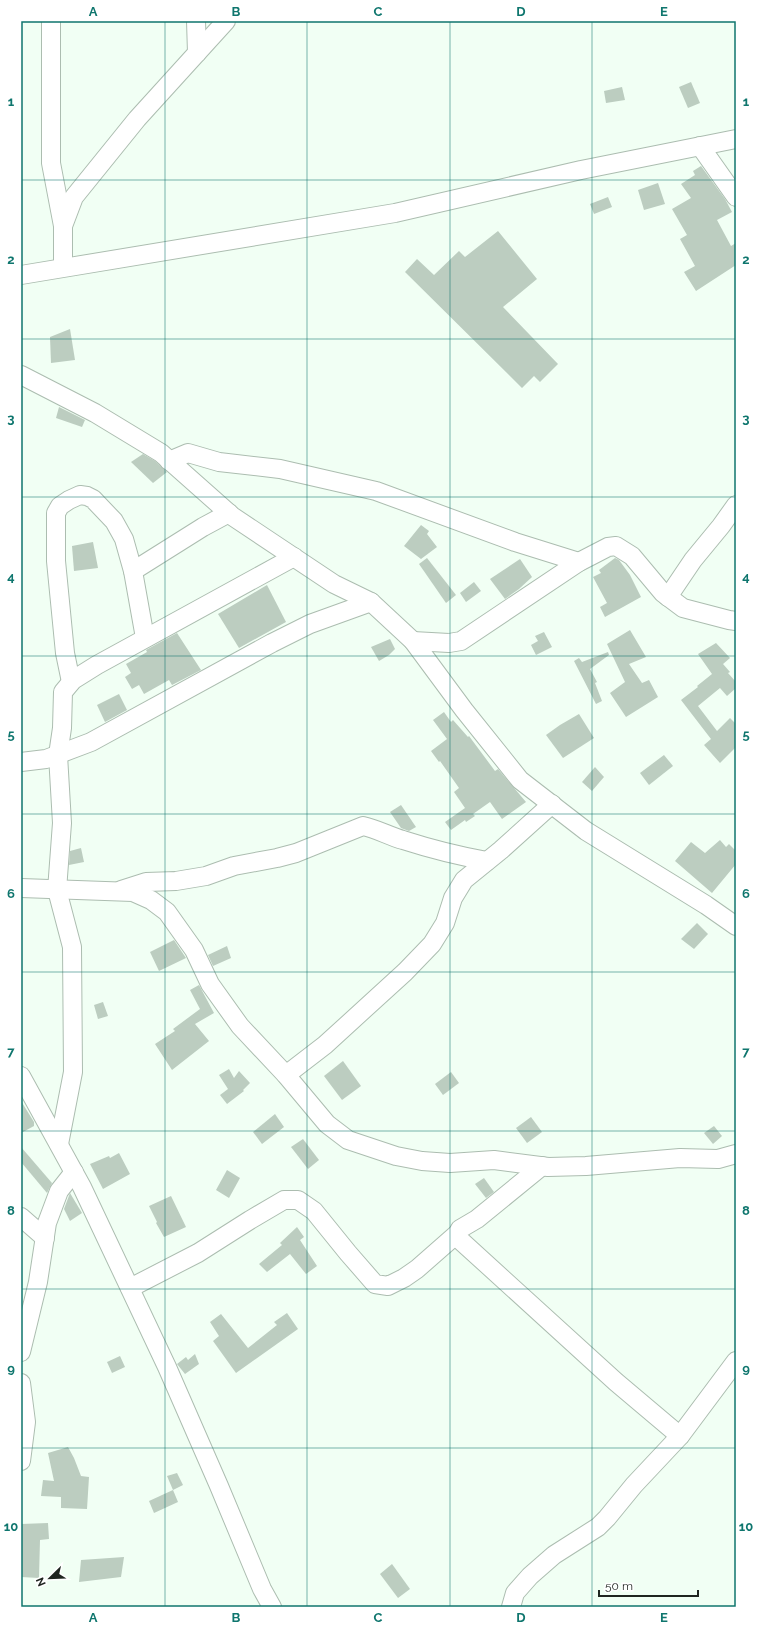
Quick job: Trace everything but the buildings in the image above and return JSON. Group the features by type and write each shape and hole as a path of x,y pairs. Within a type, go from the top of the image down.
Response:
{"street":[{"path":"50,21 51,163 63,226 63,267"},
{"path":"196,21 197,53"},
{"path":"63,226 74,197 137,119 226,21"},
{"path":"21,275 394,213 581,170 736,139"},
{"path":"700,146 736,197"},
{"path":"21,375 95,413 161,453 229,513 334,584 370,602 413,642 464,710 520,780 586,831 700,901 736,926"},
{"path":"169,461 188,453 219,462 280,469 376,491 515,542 579,562"},
{"path":"71,682 65,653 56,561 56,513 60,506 80,495 94,499 114,521 124,539 133,571 145,638"},
{"path":"668,597 693,560 736,505"},
{"path":"133,571 190,535 229,513"},
{"path":"413,642 449,643 461,641 579,562 608,547 616,546 632,556 663,593 683,608 729,620 736,620"},
{"path":"59,1144 73,1072 72,947 57,890 62,823 58,755 62,728 63,692 71,682 97,665 294,557"},
{"path":"21,762 46,759 91,742 272,643 310,624 370,602"},
{"path":"286,1075 325,1045 405,972 432,944 444,923 453,898 464,880 552,804"},
{"path":"117,891 146,882 176,881 198,877 234,866 296,853 363,826 374,828 402,840 446,853 487,861"},
{"path":"21,888 133,892 151,900 167,912 194,950 210,984 240,1026 286,1075 328,1124 348,1140 396,1156 422,1161 450,1163 494,1160 542,1166 586,1166 680,1158 718,1159 736,1154"},
{"path":"21,1076 74,1172 130,1288 219,1486 262,1589 272,1607"},
{"path":"130,1288 198,1253 284,1200 298,1200 314,1211 348,1254 375,1284 388,1286 417,1269 458,1233 460,1229 477,1219 542,1166"},
{"path":"21,1352 38,1282 47,1223 59,1191 74,1172"},
{"path":"21,1217 45,1238"},
{"path":"458,1233 460,1240 610,1376 680,1436"},
{"path":"511,1607 515,1593 530,1576 554,1555 598,1527 634,1485 680,1436 736,1361"},
{"path":"21,1383 26,1422 21,1461"}]}
